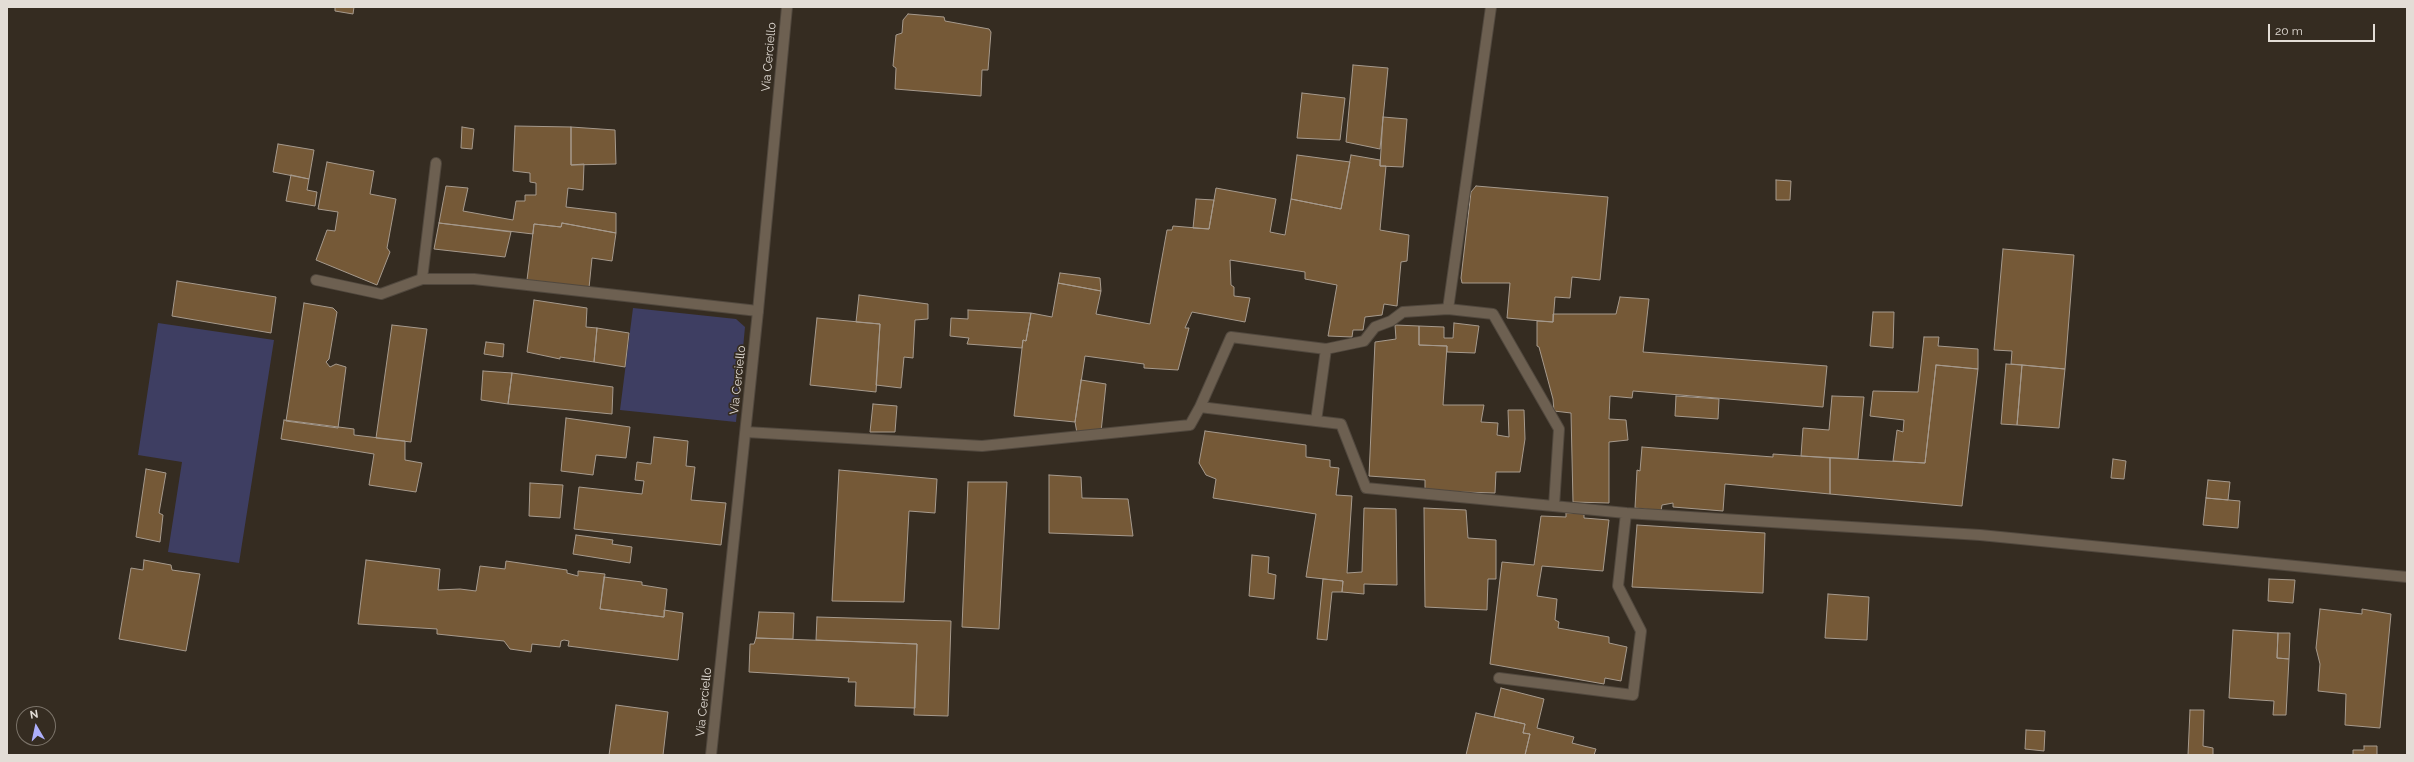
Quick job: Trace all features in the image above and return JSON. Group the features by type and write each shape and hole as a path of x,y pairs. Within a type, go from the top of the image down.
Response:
{"street":[{"name":"Via Cerciello","path":"711,755 746,432 787,7"},
{"path":"1448,309 1491,7"},
{"path":"422,279 436,163"},
{"path":"316,280 381,294 422,279 474,279 758,311"},
{"path":"746,432 982,446 1190,425 1200,407 1232,337 1326,349 1364,341 1375,327 1391,321 1403,312 1448,309 1493,314 1545,402 1559,429 1554,506"},
{"path":"1316,421 1326,349"},
{"path":"1200,407 1341,424 1366,488 1626,513 1980,535 2407,577"},
{"path":"1499,678 1633,695 1641,631 1618,586 1626,513"}],"shaded area":[{"path":"633,308 736,319 745,327 736,422 620,410"},
{"path":"158,323 274,340 239,563 168,552 182,462 138,455"}],"building":[{"path":"335,7 354,7 353,14 335,11"},
{"path":"908,14 944,17 945,21 989,29 991,32 988,70 982,70 981,96 895,89 896,68 893,66 896,35 902,33 903,20"},
{"path":"1353,65 1388,68 1380,149 1346,142"},
{"path":"1302,93 1345,98 1340,140 1297,138"},
{"path":"1383,117 1407,119 1403,167 1380,166"},
{"path":"515,126 571,127 571,165 584,164 583,190 568,188 566,207 616,213 616,233 562,223 561,227 534,224 533,234 439,223 446,186 468,188 463,211 513,220 516,201 525,201 525,195 536,195 536,183 530,182 530,173 513,171"},
{"path":"462,127 474,129 472,149 461,148"},
{"path":"571,127 615,130 616,164 571,165"},
{"path":"278,144 314,150 309,179 273,172"},
{"path":"1297,155 1350,162 1341,209 1291,199"},
{"path":"1351,155 1380,160 1380,166 1386,166 1380,230 1409,235 1407,261 1401,262 1397,306 1384,304 1382,315 1365,317 1363,330 1353,330 1352,337 1328,336 1337,285 1305,279 1305,272 1230,260 1231,285 1234,287 1234,296 1250,298 1245,322 1192,312 1185,328 1189,328 1178,370 1144,368 1144,364 1085,356 1075,422 1014,416 1023,340 1026,341 1031,313 1052,317 1058,283 1101,291 1096,314 1150,324 1167,230 1172,230 1173,226 1209,229 1216,188 1276,199 1270,232 1285,235 1291,199 1341,209"},
{"path":"327,162 374,171 370,194 396,199 387,248 390,252 377,285 316,260 327,230 335,231 338,212 318,209"},
{"path":"291,175 309,179 307,190 317,192 315,206 286,201"},
{"path":"1776,180 1791,181 1790,200 1776,200"},
{"path":"1476,186 1608,197 1600,280 1572,277 1570,298 1555,297 1553,322 1507,318 1510,283 1462,283 1461,278 1471,192"},
{"path":"1196,199 1214,200 1209,229 1193,228"},
{"path":"439,223 511,232 505,257 434,249"},
{"path":"562,223 616,233 612,261 592,258 589,288 527,280 534,224 561,227"},
{"path":"2003,249 2074,255 2065,369 2011,364 2012,351 1994,350"},
{"path":"1060,273 1100,278 1101,291 1058,283"},
{"path":"177,281 276,297 271,333 172,316"},
{"path":"859,295 928,304 928,319 915,320 913,358 904,357 901,388 876,385 880,324 856,322"},
{"path":"1620,297 1649,299 1643,352 1827,366 1823,407 1633,391 1632,398 1610,396 1609,419 1626,420 1628,440 1609,442 1609,503 1573,502 1571,413 1554,411 1553,399 1539,347 1537,346 1537,321 1553,322 1553,314 1616,314"},
{"path":"534,300 587,308 586,327 597,328 594,362 560,357 560,359 527,352"},
{"path":"304,303 333,308 337,312 329,359 326,362 330,367 336,364 346,367 338,428 286,421"},
{"path":"968,310 1031,313 1026,341 1023,340 1022,348 967,344 969,338 950,336 951,318 968,319"},
{"path":"1873,312 1894,312 1893,348 1870,346"},
{"path":"817,318 880,324 876,392 810,385"},
{"path":"1454,323 1479,326 1475,353 1447,352 1447,346 1419,345 1419,326 1444,327 1444,338 1453,338"},
{"path":"392,325 427,329 411,442 376,438"},
{"path":"1395,325 1419,326 1419,345 1447,346 1443,405 1484,405 1481,422 1498,423 1497,435 1509,437 1508,410 1524,410 1525,439 1520,472 1496,472 1495,493 1425,491 1425,480 1369,476 1375,342 1396,339"},
{"path":"597,328 629,333 625,367 594,362"},
{"path":"1924,337 1939,337 1938,346 1978,349 1978,369 1936,365 1925,463 1893,461 1897,430 1903,432 1904,420 1870,416 1873,391 1918,392"},
{"path":"486,342 504,344 503,357 484,354"},
{"path":"2006,364 2022,365 2017,425 2001,424"},
{"path":"1936,365 1978,369 1962,506 1830,494 1830,458 1925,463"},
{"path":"2022,365 2065,369 2059,428 2017,425"},
{"path":"483,371 512,373 508,404 481,400"},
{"path":"512,373 613,387 612,414 508,404"},
{"path":"1081,380 1106,384 1101,432 1077,433 1075,422"},
{"path":"1676,396 1719,399 1718,419 1675,416"},
{"path":"1832,396 1864,397 1858,459 1801,456 1803,428 1829,430"},
{"path":"873,404 897,406 895,432 870,432"},
{"path":"566,418 630,427 626,458 596,455 593,475 561,471"},
{"path":"284,420 354,429 354,435 405,441 405,460 422,463 416,492 369,485 374,454 281,439"},
{"path":"1205,431 1306,445 1306,457 1330,460 1330,467 1339,468 1336,495 1352,496 1347,573 1362,572 1364,508 1396,509 1397,585 1364,584 1364,594 1342,592 1343,581 1306,577 1316,514 1213,498 1216,479 1206,475 1199,463"},
{"path":"654,437 688,441 686,466 695,467 691,500 726,503 721,545 574,529 579,487 642,494 644,481 635,480 637,462 651,464"},
{"path":"1642,447 1773,457 1773,454 1830,458 1830,494 1725,484 1723,511 1673,507 1673,503 1662,505 1661,511 1635,508 1637,470 1640,471"},
{"path":"2113,459 2126,461 2124,479 2111,478"},
{"path":"146,469 166,473 159,513 163,515 160,542 136,537"},
{"path":"839,470 937,479 935,513 909,511 904,602 832,601"},
{"path":"1049,475 1081,477 1082,498 1128,499 1133,536 1049,533"},
{"path":"2208,480 2230,482 2228,500 2206,498"},
{"path":"968,482 1007,482 999,629 962,627"},
{"path":"530,483 563,485 560,518 529,516"},
{"path":"2206,498 2240,501 2238,528 2203,525"},
{"path":"1424,508 1466,510 1468,538 1496,540 1496,579 1488,579 1487,610 1425,607"},
{"path":"1566,513 1584,513 1584,518 1609,520 1603,571 1542,566 1537,596 1557,599 1555,620 1559,622 1558,628 1609,637 1609,643 1627,647 1621,681 1605,678 1604,684 1490,664 1502,562 1534,565 1541,516 1566,517"},
{"path":"1637,525 1765,533 1763,593 1632,587"},
{"path":"576,535 613,540 612,544 632,547 630,563 573,554"},
{"path":"1252,555 1269,557 1268,573 1276,575 1274,599 1249,596"},
{"path":"144,560 171,565 172,570 200,574 186,651 119,639 131,568 143,570"},
{"path":"366,560 440,569 438,590 460,589 476,591 480,566 505,569 506,561 567,570 567,573 578,576 578,571 605,574 600,609 664,617 664,610 683,613 678,660 568,646 569,641 564,640 561,641 560,647 532,644 531,652 510,649 504,641 437,634 437,629 358,624"},
{"path":"604,577 642,582 642,585 667,589 664,617 600,609"},
{"path":"1323,579 1343,581 1342,592 1332,592 1327,640 1317,639"},
{"path":"2269,579 2295,580 2293,603 2268,601"},
{"path":"1828,594 1869,597 1867,640 1825,638"},
{"path":"2320,609 2362,614 2362,609 2391,614 2380,728 2345,725 2346,694 2318,691 2320,664 2316,648"},
{"path":"759,612 794,613 793,639 756,638"},
{"path":"817,617 951,621 948,716 914,715 917,644 816,640"},
{"path":"2233,630 2278,633 2277,658 2289,659 2286,715 2273,715 2274,701 2229,698"},
{"path":"2278,633 2290,633 2289,659 2277,658"},
{"path":"756,638 917,644 915,708 855,706 856,682 848,682 849,678 749,672 750,644 754,644"},
{"path":"1501,688 1544,699 1537,728 1574,737 1572,743 1596,749 1594,755 1525,755 1530,734 1523,733 1525,724 1494,717"},
{"path":"616,705 668,712 663,755 609,755"},
{"path":"2190,710 2204,710 2203,746 2213,748 2213,755 2188,755"},
{"path":"1476,713 1525,724 1523,733 1530,734 1525,755 1466,755"},
{"path":"2026,730 2045,731 2044,751 2025,749"},
{"path":"2364,746 2377,746 2377,755 2353,755 2353,750 2364,750"}]}
